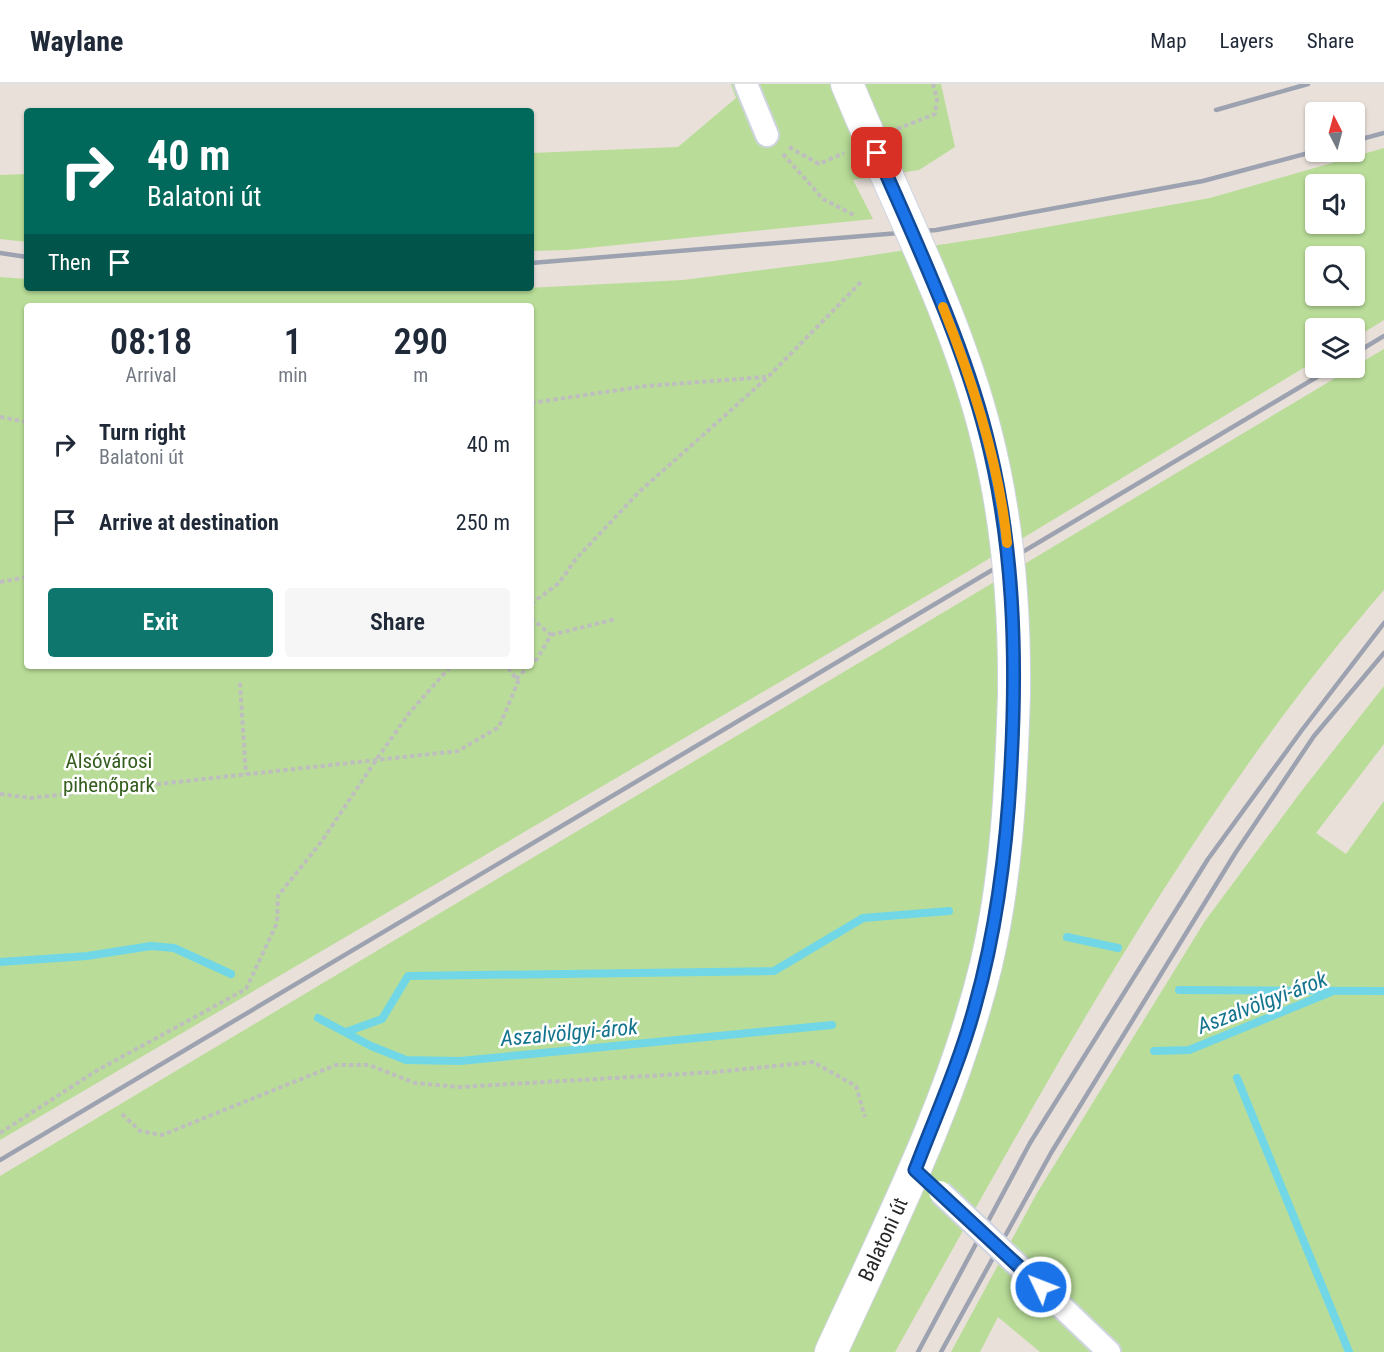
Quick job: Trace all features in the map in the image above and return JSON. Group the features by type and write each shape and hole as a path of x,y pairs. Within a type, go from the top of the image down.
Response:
{"main road":[{"name":"Balatoni út","path":"831,1352 915,1170 962,1050 987,962 1009,805 1015,640 1007,539 986,433 959,348 853,97"}],"street":[{"path":"746,84 767,135"},
{"path":"915,1170 1109,1352"}],"path":[{"path":"767,135 823,199 854,215"},
{"path":"534,602 559,583 575,560 638,493 768,377 862,281"},
{"path":"534,403 646,386 768,377"},
{"path":"0,417 24,421"},
{"path":"0,582 24,578"},
{"path":"534,662 551,635 616,619"},
{"path":"534,621 551,635"},
{"path":"0,1133 96,1071 246,989 277,923 278,896 322,841 410,712 448,669"},
{"path":"0,794 31,798 458,751 499,727 518,682 509,669"},
{"path":"516,679 526,669"},
{"path":"240,683 246,774"},
{"path":"123,1114 140,1131 162,1135 336,1065 369,1065 415,1083 460,1087 716,1072 813,1062 856,1086 865,1117"}],"green space":[{"path":"731,84 941,84 955,147 919,170 853,180 873,219 568,250 534,251 534,153 678,147 736,98"},
{"name":"Alsóvárosi pihenőpark","path":"1384,148 1384,320 1365,332 1365,318 1305,318 1305,367 967,572 0,1140 0,277 24,279 24,291 534,291 534,288 683,280 834,261 991,237 1210,198 1335,162 1365,162 1365,153"},
{"path":"24,174 24,242 0,239 0,175"},
{"path":"1384,349 1384,590 1312,677 1245,768 1181,862 1062,1056 895,1352 0,1352 0,1176 1335,378 1365,378 1365,360"},
{"path":"1384,686 1384,744 1316,833 1346,854 1384,801 1384,1352 1040,1352 998,1317 980,1352 951,1352 1037,1193 1205,921 1300,793"}],"waterway":[{"path":"346,1032 382,1019 408,976 774,971 863,918 949,911"},
{"path":"1067,937 1118,948"},
{"name":"Aszalvölgyi-árok","path":"0,962 87,956 151,946 174,948 231,974"},
{"path":"1179,990 1384,991"},
{"name":"Aszalvölgyi-árok","path":"1154,1051 1189,1050 1331,992"},
{"name":"Aszalvölgyi-árok","path":"318,1018 371,1046 406,1060 460,1061 832,1025"},
{"path":"1237,1078 1349,1352"}],"railway":[{"path":"1216,110 1308,84"},
{"path":"1365,138 1384,133"},
{"path":"534,263 936,230 1203,181 1305,154"},
{"path":"0,253 24,257"},
{"path":"1365,347 1384,336"},
{"path":"0,1160 1315,378"},
{"path":"918,1352 1030,1143 1208,859 1384,623"},
{"path":"941,1352 1051,1153 1236,852 1314,736 1384,653"}],"slow traffic":[{"path":"943,307 959,348 986,433 1007,543"}],"route":[{"path":"877,153 943,306 986,433 1007,539 1015,640 1009,805 998,901 987,962 962,1050 915,1170 1041,1287"}]}
